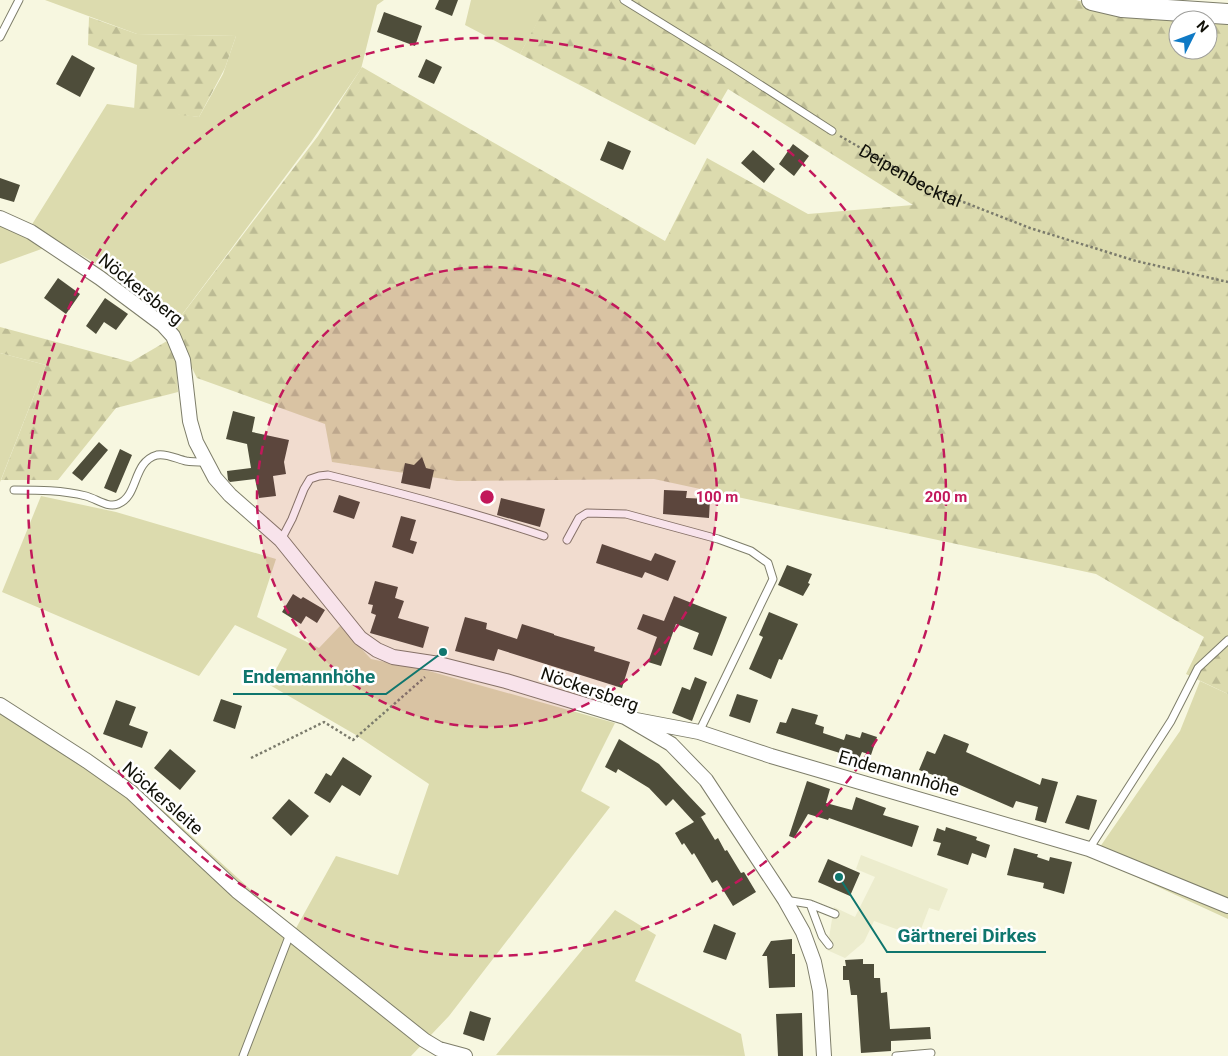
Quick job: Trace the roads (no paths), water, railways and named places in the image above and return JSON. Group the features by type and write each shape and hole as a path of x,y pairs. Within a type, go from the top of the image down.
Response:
{"main road":[{"path":"1092,0 1122,7 1228,14"}],"street":[{"name":"Nöckersberg","path":"0,218 31,232 100,278 163,325 173,336 178,345 186,372 190,421 196,442 214,478 230,495 281,540 360,638 377,650 394,657 439,664 506,681 624,717 671,744 706,780 785,900 803,932 814,962 820,991 824,1056"},
{"name":"Nöckersleite","path":"0,706 87,761 131,792 237,891 431,1045 466,1056"},
{"name":"Endemannhöhe","path":"624,717 699,732 771,756 1089,849 1228,906"}],"lane":[{"path":"0,37 19,0"},
{"path":"624,0 724,61 832,131"},
{"path":"14,490 64,491 89,497 108,505 118,504 128,498 141,467 148,459 158,455 188,462 205,462"},
{"path":"281,540 292,520 304,489 310,480 319,476 328,476 419,497 476,513 544,536"},
{"path":"566,540 579,518 587,513 626,514 718,539 751,551 768,563 773,579 699,732"},
{"path":"1089,849 1171,721 1198,668 1228,640"},
{"path":"785,900 810,904 835,914"},
{"path":"810,904 822,936 829,944"},
{"path":"243,1056 290,934"},
{"path":"896,1056 931,1053"}],"place":[{"name":"Endemannhöhe","path":"443,652"},
{"name":"Gärtnerei Dirkes","path":"839,877"}]}
